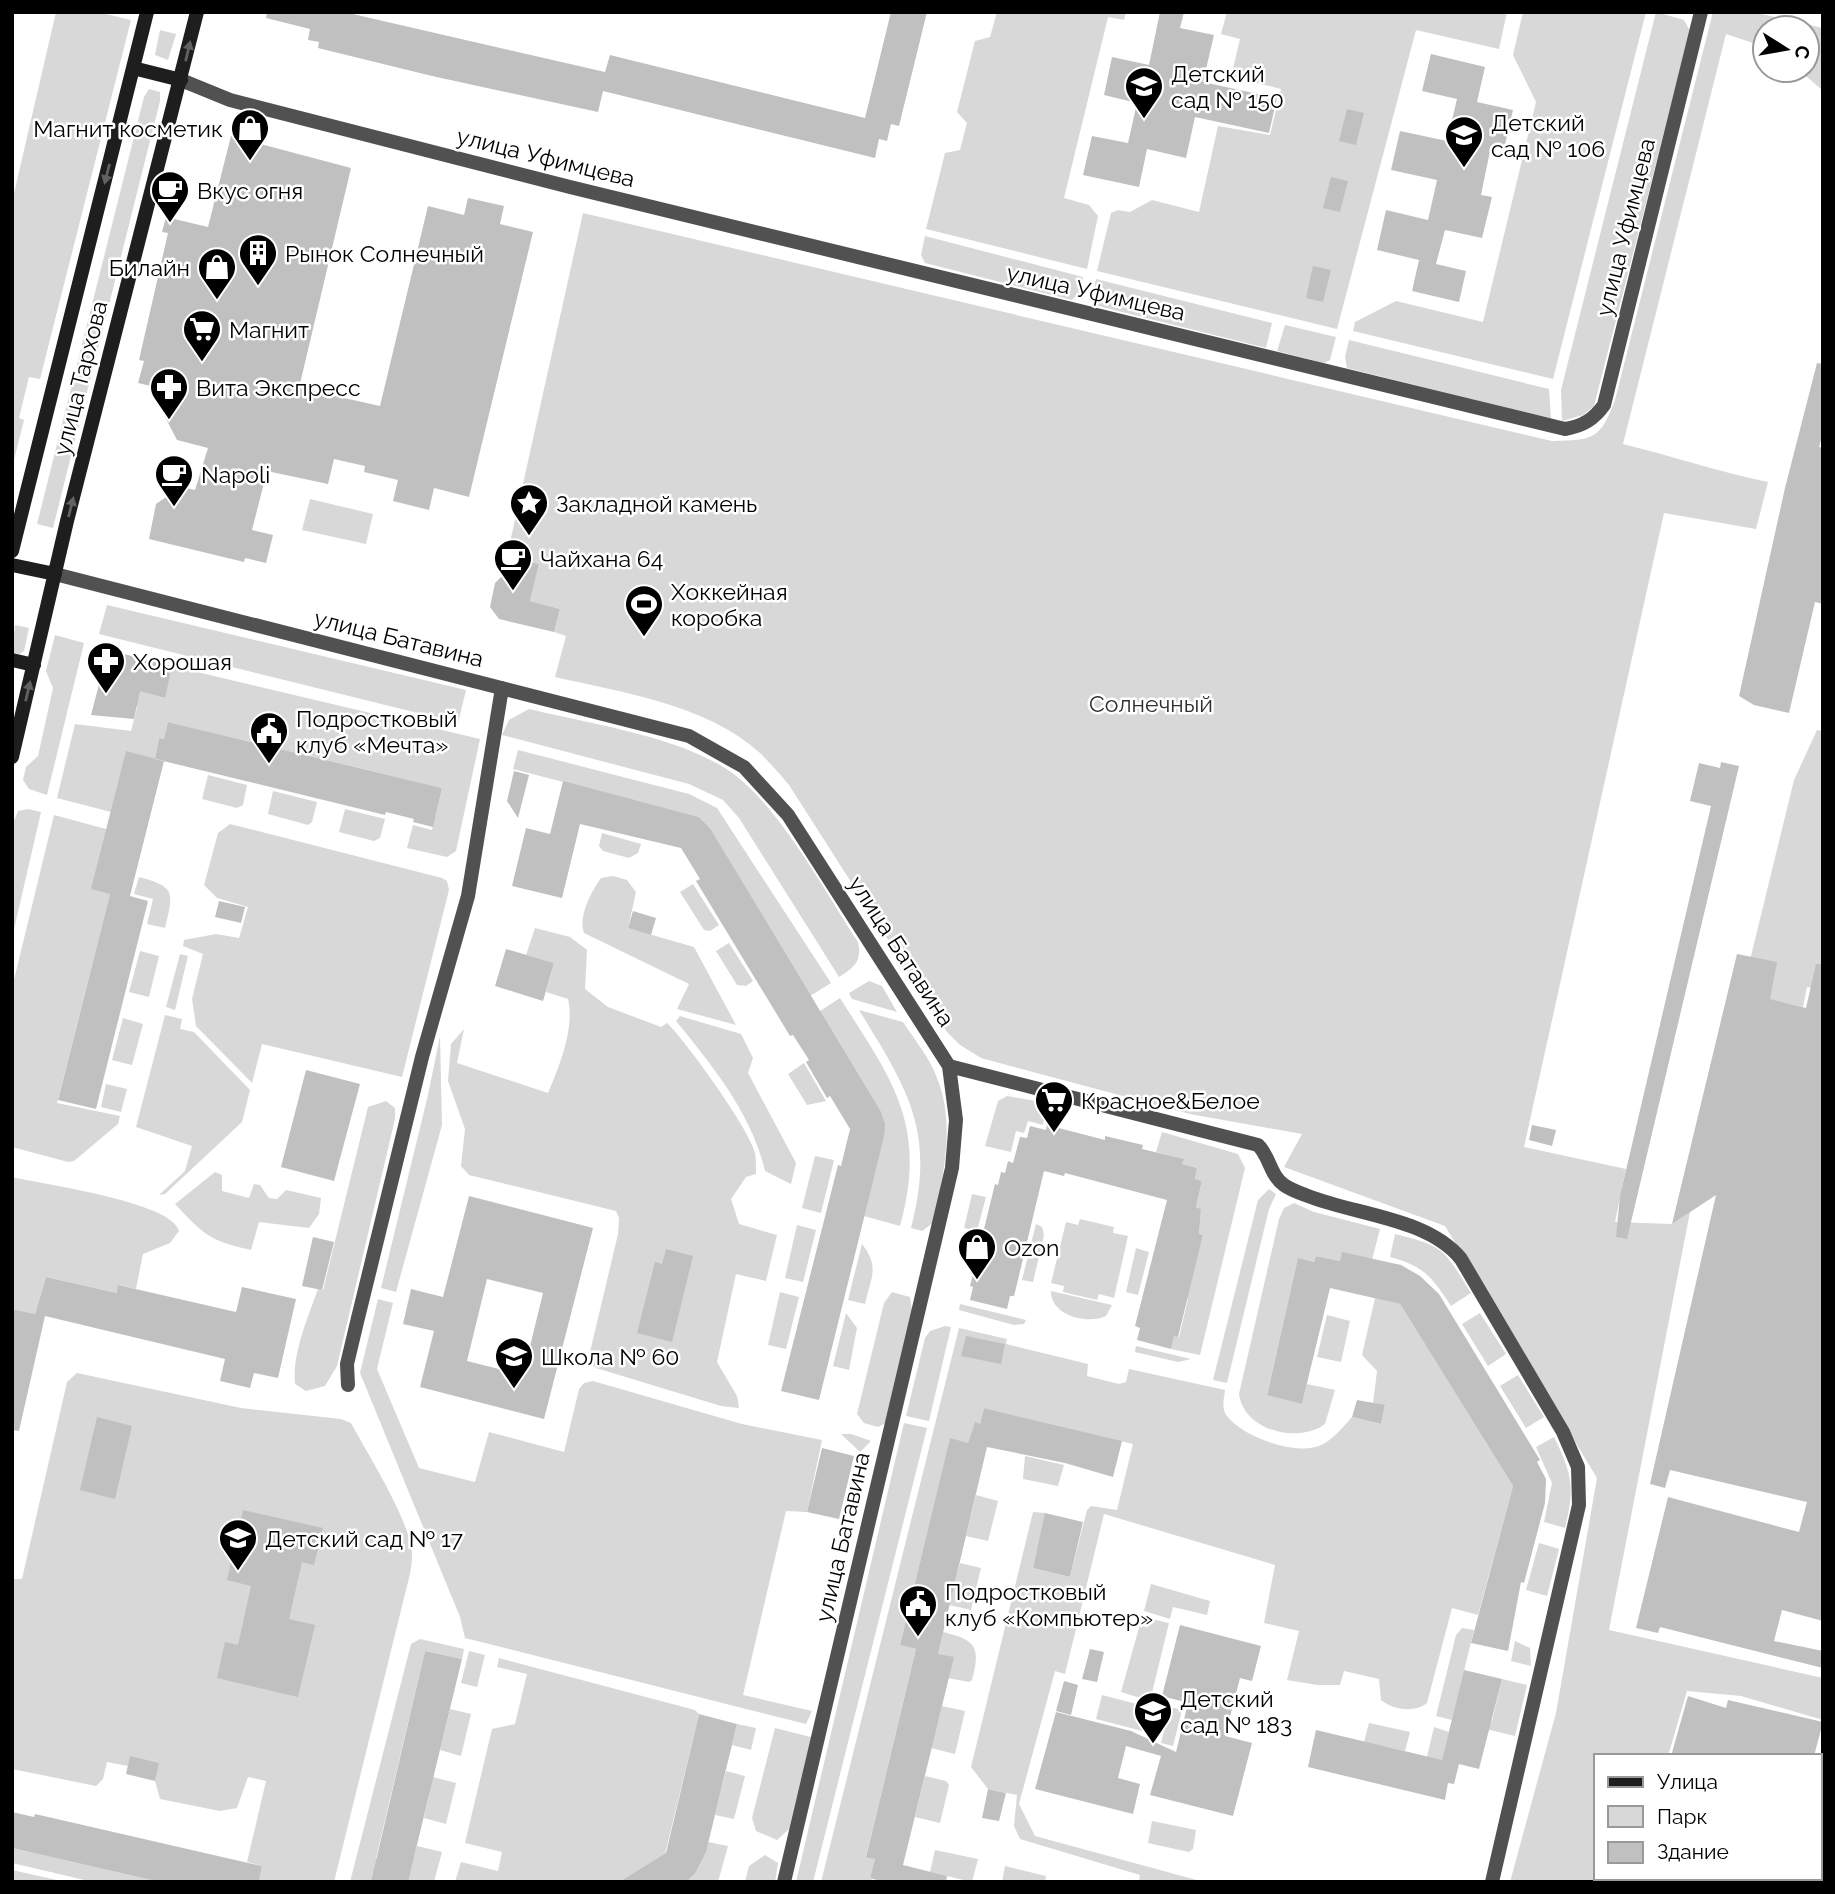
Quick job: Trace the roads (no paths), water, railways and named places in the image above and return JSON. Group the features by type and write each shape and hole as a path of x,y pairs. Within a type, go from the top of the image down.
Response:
{"main road":[{"name":"улица Тархова","path":"12,551 147,12"},
{"name":"улица Тархова","path":"12,757 55,574 197,12"},
{"path":"133,68 181,79"},
{"path":"12,565 55,574"},
{"path":"12,660 34,666"}],"street":[{"name":"улица Уфимцева","path":"181,79 230,100 495,168 1565,429 1579,427 1595,417 1607,395 1698,13"},
{"name":"улица Батавина","path":"55,574 689,736 744,767 788,815 949,1066 956,1120 953,1168 784,1882"},
{"path":"348,1385 347,1364 356,1322 422,1057 468,897 502,688"},
{"path":"949,1066 1258,1145 1267,1153 1276,1178 1285,1186 1322,1202 1430,1233 1450,1245 1461,1259 1563,1432 1578,1467 1579,1505 1492,1882"}],"place":[{"name":"Детский сад № 150","path":"1144,120"},
{"name":"Магнит косметик","path":"250,162"},
{"name":"Детский сад № 106","path":"1464,169"},
{"name":"Вкус огня","path":"170,224"},
{"name":"Рынок Солнечный","path":"258,287"},
{"name":"Билайн","path":"217,301"},
{"name":"Магнит","path":"202,363"},
{"name":"Вита Экспресс","path":"169,421"},
{"name":"Napoli","path":"174,508"},
{"name":"Закладной камень","path":"529,537"},
{"name":"Чайхана 64","path":"513,592"},
{"name":"Хоккейная коробка","path":"644,638"},
{"name":"Хорошая","path":"106,695"},
{"name":"Подростковый клуб «Мечта»","path":"269,765"},
{"name":"Красное&Белое","path":"1054,1134"},
{"name":"Ozon","path":"977,1281"},
{"name":"Школа № 60","path":"514,1390"},
{"name":"Детский сад № 17","path":"238,1572"},
{"name":"Подростковый клуб «Компьютер»","path":"918,1638"},
{"name":"Детский сад № 183","path":"1153,1745"}],"park label":[{"name":"Солнечный","path":"1151,703"}]}
